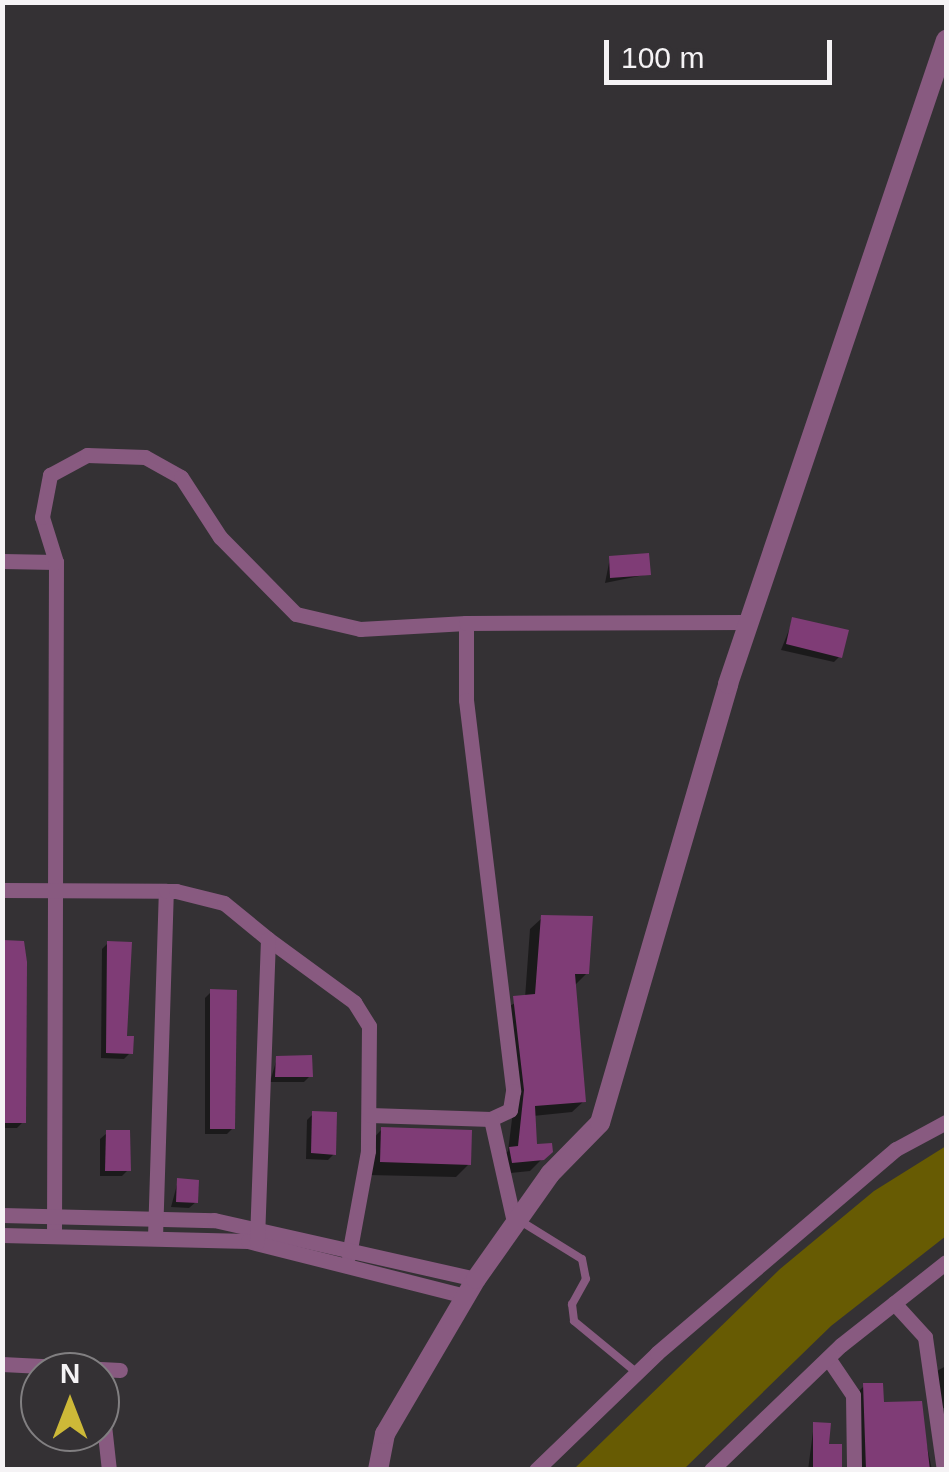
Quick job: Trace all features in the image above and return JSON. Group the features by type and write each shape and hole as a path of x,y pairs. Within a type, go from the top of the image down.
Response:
{"street":[{"path":"378,1470 385,1434 471,1288 550,1174 600,1123 749,622 946,40"},
{"path":"54,1236 56,562 42,517 50,475 87,455 145,457 181,476 220,537 296,614 360,630 466,623 749,622"},
{"path":"2,561 56,562"},
{"path":"370,1115 491,1119 510,1110 513,1091 466,700 466,623"},
{"path":"2,890 166,890 224,903 363,1013 370,1115 349,1256"},
{"path":"154,1236 166,890"},
{"path":"259,1235 268,939"},
{"path":"491,1119 517,1223"},
{"path":"536,1470 637,1372 896,1150 946,1122"},
{"path":"2,1215 156,1218 259,1235 471,1288"},
{"path":"2,1235 259,1235"},
{"path":"711,1470 828,1358 946,1262"},
{"path":"894,1303 925,1337 944,1470"},
{"path":"828,1358 853,1395 854,1470"}],"lane":[{"path":"517,1223 582,1259 586,1279 572,1304 574,1321 637,1372"}],"shaded area":[{"path":"946,1146 946,1236 831,1326 684,1469 574,1469 780,1269 874,1191"}],"building":[{"path":"649,553 651,575 610,578 609,556"},
{"path":"792,617 849,630 842,658 786,644"},
{"path":"541,915 593,916 589,974 575,974 586,1102 535,1106 537,1144 552,1143 553,1152 544,1160 512,1163 509,1147 518,1146 524,1090 513,996 535,994"},
{"path":"3,940 24,941 27,962 26,1123 2,1123"},
{"path":"107,941 132,942 127,1036 134,1036 133,1054 106,1053"},
{"path":"210,989 237,990 235,1129 210,1129"},
{"path":"312,1055 313,1077 275,1077 276,1056"},
{"path":"312,1111 337,1112 336,1155 311,1153"},
{"path":"381,1127 472,1130 471,1165 380,1162"},
{"path":"106,1130 130,1130 131,1171 105,1171"},
{"path":"177,1178 199,1180 198,1203 176,1202"},
{"path":"863,1383 883,1383 884,1402 922,1401 930,1470 866,1470"},
{"path":"813,1422 831,1423 829,1444 842,1444 842,1470 813,1470"}]}
